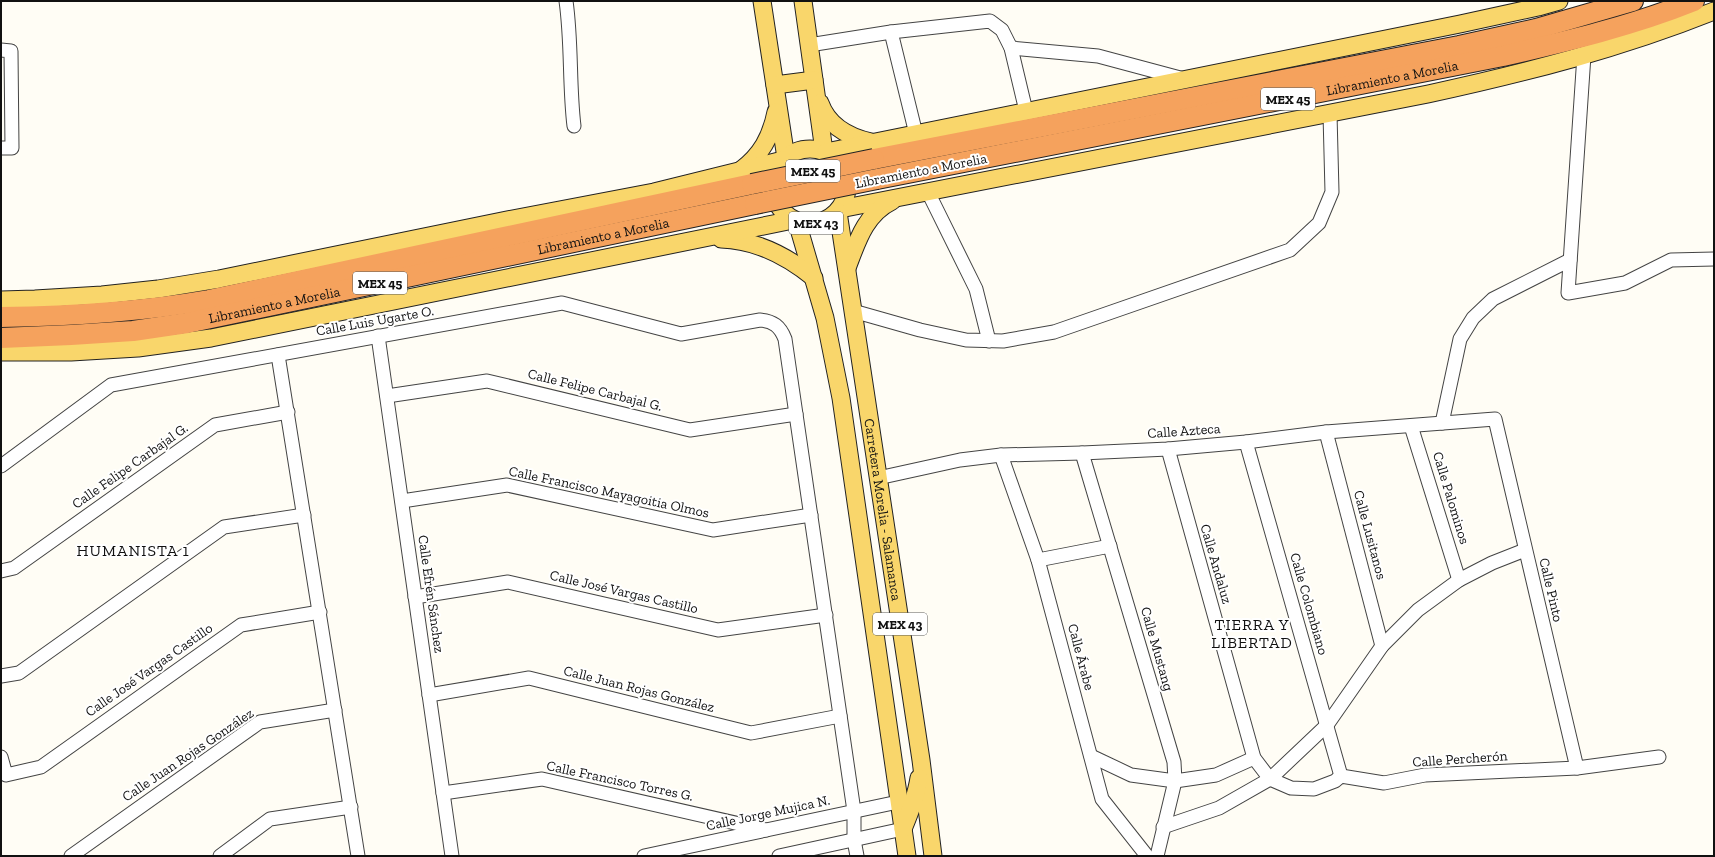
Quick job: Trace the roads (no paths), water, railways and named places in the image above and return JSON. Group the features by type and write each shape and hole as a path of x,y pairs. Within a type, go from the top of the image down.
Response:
{"highway":[{"name":"Libramiento a Morelia","path":"1,317 103,313 160,308 209,300 746,177 874,150 1459,46 1536,29 1633,1"},
{"name":"Libramiento a Morelia","path":"1,338 132,331 187,323 878,179 1497,58 1569,41 1624,25 1694,1"}],"main road":[{"path":"762,1 785,159"},
{"path":"803,1 825,152"},
{"path":"1,300 102,295 158,289 219,279 502,221 654,192 746,177 804,149 818,149 825,152 874,150 916,134 1507,14 1559,1"},
{"path":"839,210 1330,114 1483,82 1648,36 1714,11"},
{"path":"776,92 816,87"},
{"path":"816,87 821,106 837,127 874,150"},
{"path":"746,177 751,162 768,139 773,126 776,92"},
{"name":"MEX 43","path":"785,159 776,172 773,185 773,192 778,205 787,216 795,220 807,224 821,222 839,210 847,196 848,181 843,167 838,161 825,152"},
{"path":"846,270 861,232 868,221 882,207 898,198"},
{"name":"Carretera Morelia - Salamanca","path":"839,210 846,270 921,760 933,856"},
{"path":"1,352 71,352 130,349 212,338 795,220"},
{"name":"Carretera Morelia - Salamanca","path":"795,220 814,278 826,324 841,398 906,856"},
{"path":"687,241 710,238 733,239 756,244 777,252 797,264 814,278"},
{"path":"903,829 917,791 921,760"}],"street":[{"path":"566,1 570,43 571,105 574,126"},
{"path":"809,45 891,32 990,20 1002,30 1012,48 1026,112"},
{"path":"891,32 916,134"},
{"path":"1012,48 1098,56 1186,79"},
{"path":"1,50 11,51 12,148 1,148"},
{"path":"1584,54 1568,293 1624,283 1671,260 1714,259"},
{"path":"853,311 958,339 1003,341 1054,332 1290,250 1319,223 1332,192 1330,114"},
{"path":"928,192 976,289 989,341"},
{"path":"1442,423 1460,340 1473,318 1493,300 1570,260"},
{"name":"Calle Luis Ugarte O.","path":"1,466 111,385 562,303 681,334 760,320 769,321 776,324 782,331 785,339 796,414"},
{"name":"Calle Efrén Sánchez","path":"378,336 452,856"},
{"path":"278,355 358,856"},
{"name":"Calle Felipe Carbajal G.","path":"387,396 487,380 690,430 796,414"},
{"name":"Calle Felipe Carbajal G.","path":"1,571 14,568 215,425 288,412"},
{"path":"796,414 854,811 854,840 856,856"},
{"name":"Calle Azteca","path":"878,478 960,460 1001,455 1168,449 1246,442 1326,432 1495,419"},
{"name":"Calle Pinto","path":"1495,419 1577,768"},
{"name":"Calle Palominos","path":"1412,426 1459,580"},
{"name":"Calle Lusitanos","path":"1326,432 1382,646"},
{"name":"Calle Colombiano","path":"1246,442 1341,776"},
{"name":"Calle Andaluz","path":"1168,449 1254,758"},
{"name":"Calle Mustang","path":"1082,453 1174,762 1174,781 1157,856"},
{"name":"Calle Árabe","path":"1001,455 1038,560 1102,799 1147,856"},
{"name":"Calle Francisco Mayagoitia Olmos","path":"402,500 506,485 712,530 811,515"},
{"path":"1,676 19,673 224,527 304,515"},
{"path":"1038,560 1110,546"},
{"path":"1163,827 1219,808 1270,778 1327,725 1382,646 1418,610 1459,580 1492,563 1525,550"},
{"name":"Calle José Vargas Castillo","path":"415,597 508,582 718,630 826,615"},
{"name":"Calle José Vargas Castillo","path":"1,757 6,775 41,767 241,625 320,612"},
{"name":"Calle Juan Rojas González","path":"429,694 529,678 750,733 840,716"},
{"name":"Calle Juan Rojas González","path":"71,856 260,722 335,710"},
{"path":"1091,756 1131,775 1174,781 1216,775 1254,758 1270,778 1291,788 1314,789 1341,776"},
{"name":"Calle Percherón","path":"1341,776 1384,783 1425,775 1577,768 1659,757"},
{"name":"Calle Francisco Torres G.","path":"443,793 542,779 766,830"},
{"name":"Calle Jorge Mujica N.","path":"644,856 898,802"},
{"path":"220,856 270,819 350,807"},
{"path":"779,856 903,829"}],"district":[{"name":"HUMANISTA 1","path":"133,550"},
{"name":"TIERRA Y LIBERTAD","path":"1252,633"}]}
